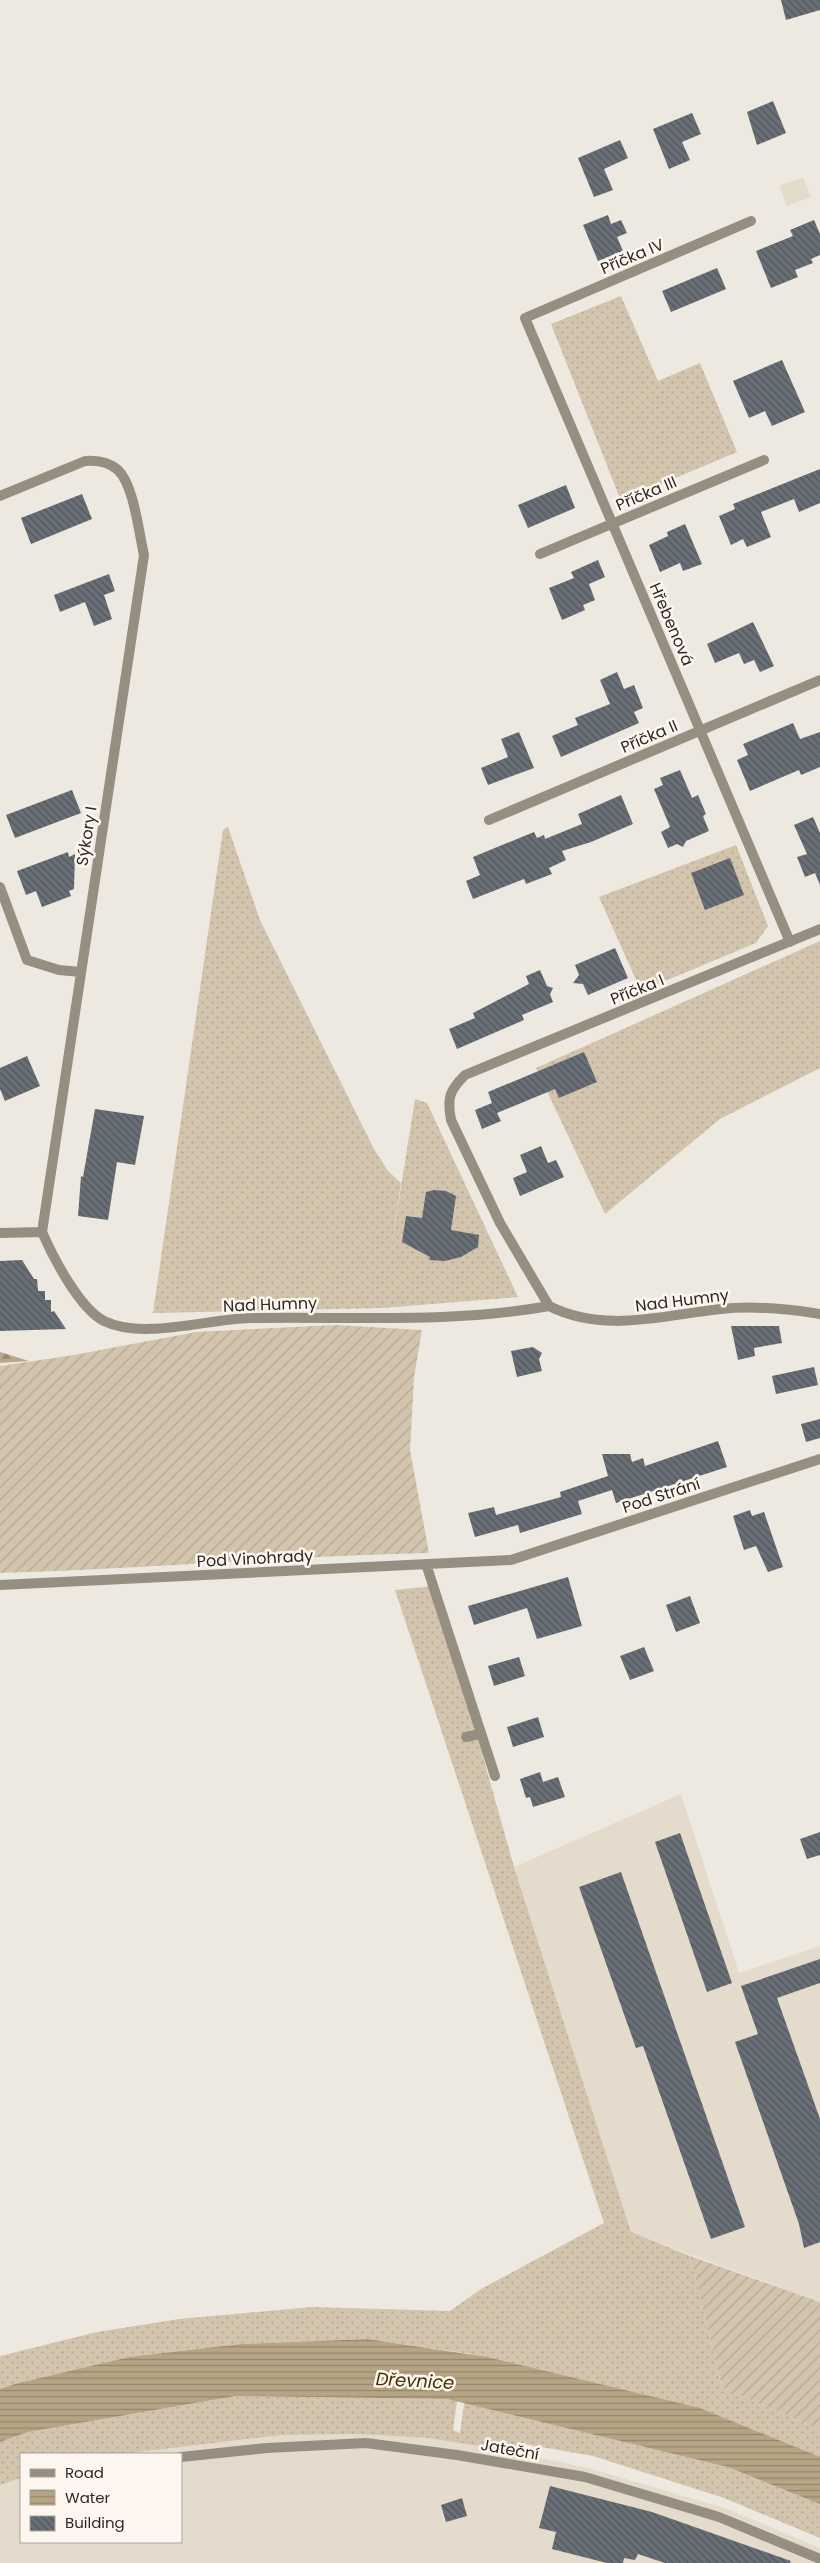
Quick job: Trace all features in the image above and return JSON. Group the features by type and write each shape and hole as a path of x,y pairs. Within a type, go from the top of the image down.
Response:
{"street":[{"name":"Příčka IV","path":"525,318 751,221"},
{"name":"Hřebenová","path":"525,318 790,942"},
{"name":"Sýkory I","path":"0,496 85,461 99,460 118,470 128,487 144,555 42,1232"},
{"name":"Příčka III","path":"540,554 764,460"},
{"name":"Příčka II","path":"489,820 820,680"},
{"path":"0,887 27,960 59,970 81,972"},
{"name":"Příčka I","path":"549,1306 500,1223 451,1120 448,1105 453,1087 465,1075 820,929"},
{"path":"0,1233 42,1232"},
{"name":"Nad Humny","path":"42,1232 57,1264 92,1314 105,1322 127,1327 154,1329 247,1318 426,1317 499,1314 549,1306 583,1317 617,1322 669,1318 723,1308 781,1309 820,1314"},
{"name":"Pod Strání","path":"511,1560 820,1458"},
{"name":"Pod Vinohrady","path":"0,1585 511,1560"},
{"path":"426,1564 495,1776"},
{"path":"466,1737 480,1734"},
{"name":"Jateční","path":"182,2457 266,2448 366,2443 457,2455 585,2477 719,2517 820,2559"}],"shaded area":[{"path":"803,177 811,197 787,206 779,186"},
{"path":"621,296 658,381 700,363 737,452 621,501 551,324"},
{"path":"228,827 260,920 374,1149 388,1171 401,1183 390,1256 415,1099 427,1103 518,1297 383,1308 153,1313 223,830"},
{"path":"736,845 768,926 756,943 641,991 599,897"},
{"path":"820,941 820,1068 720,1119 605,1214 536,1068"},
{"path":"336,1325 422,1330 414,1377 410,1450 429,1553 0,1573 0,1366 74,1355 196,1332"},
{"path":"435,1586 514,1867 631,2232 690,2256 722,2387 820,2430 820,2538 724,2498 593,2456 518,2443 516,2452 428,2438 359,2434 282,2435 130,2453 20,2453 20,2478 0,2485 0,2442 28,2432 236,2396 447,2399 457,2401 453,2430 460,2433 471,2354 368,2339 240,2344 129,2357 0,2389 0,2356 97,2332 179,2319 312,2307 450,2311 481,2289 604,2223 395,1590"},
{"path":"681,1794 739,1973 820,1946 820,2302 631,2233 514,1867"},
{"path":"690,2256 820,2302 820,2430 722,2387"},
{"path":"359,2434 428,2438 516,2452 592,2469 728,2509 820,2548 820,2563 0,2563 0,2485 20,2478 20,2543 182,2543 182,2453 130,2453 282,2435"}],"green space":[{"path":"0,1352 29,1361 0,1363"}],"water":[{"name":"Dřevnice","path":"368,2339 487,2357 700,2408 820,2457 820,2504 728,2467 447,2399 236,2396 28,2432 0,2442 0,2389 15,2384 129,2357 240,2344"}],"building":[{"path":"781,0 820,0 820,10 786,20"},
{"path":"773,101 786,133 757,145 747,112"},
{"path":"692,113 701,134 682,142 690,160 669,169 653,129"},
{"path":"620,140 628,158 604,169 613,190 594,197 578,158"},
{"path":"608,215 611,224 621,220 627,233 617,237 623,251 598,261 583,225"},
{"path":"814,220 820,234 820,255 811,259 813,263 795,270 798,277 771,288 756,251 793,236 790,230"},
{"path":"717,268 726,289 671,312 662,291"},
{"path":"782,360 805,412 772,426 765,411 749,418 733,381"},
{"path":"820,469 820,503 799,512 794,499 761,512 771,537 747,547 743,539 731,545 719,516 735,509 733,504"},
{"path":"566,485 575,508 528,528 518,505"},
{"path":"82,494 92,519 31,544 21,518"},
{"path":"685,524 702,564 683,571 680,563 660,572 649,545 668,536 667,532"},
{"path":"598,560 605,577 589,584 595,600 583,605 585,610 562,620 549,588 574,578 571,572"},
{"path":"109,574 115,591 104,595 112,619 94,626 85,602 60,612 54,595"},
{"path":"753,622 774,666 760,672 754,660 744,664 739,653 715,663 707,644"},
{"path":"617,672 624,689 634,685 643,708 634,712 639,723 561,757 552,736 578,725 575,718 610,704 600,680"},
{"path":"793,723 800,739 820,732 820,767 801,775 799,770 750,791 737,760 748,755 743,744"},
{"path":"519,732 534,768 488,785 481,768 508,757 501,739"},
{"path":"680,770 692,798 698,795 706,814 703,816 709,831 686,841 683,847 677,844 668,848 661,832 670,827 654,789 663,785 660,778"},
{"path":"72,790 81,813 15,838 6,815"},
{"path":"621,795 633,824 591,842 562,851 566,860 549,868 552,874 526,884 524,879 473,899 466,881 480,875 473,857 534,832 537,838 544,835 545,839 582,824 578,814"},
{"path":"813,817 820,833 820,885 815,873 805,877 797,857 807,854 794,825"},
{"path":"68,852 69,857 75,854 74,889 69,891 71,896 42,907 36,891 26,895 17,871"},
{"path":"730,858 744,895 705,910 691,873"},
{"path":"615,948 628,978 588,995 583,984 573,983 579,975 575,965"},
{"path":"540,970 547,986 553,988 550,994 553,1002 522,1015 524,1020 457,1049 449,1029 475,1018 473,1013 529,984 526,976"},
{"path":"584,1052 597,1082 559,1098 555,1089 497,1113 501,1121 482,1129 475,1110 492,1103 488,1092"},
{"path":"27,1056 40,1086 5,1101 0,1089 0,1068"},
{"path":"95,1109 144,1116 135,1165 117,1162 108,1220 78,1216 81,1176 83,1177"},
{"path":"541,1146 548,1163 556,1160 564,1177 520,1196 513,1178 527,1172 520,1155"},
{"path":"434,1190 446,1191 456,1196 451,1230 479,1235 478,1247 461,1257 445,1261 429,1260 430,1257 402,1242 406,1216 422,1218 426,1192"},
{"path":"22,1260 34,1279 37,1279 38,1291 45,1291 45,1300 51,1300 51,1312 54,1311 66,1329 0,1331 0,1261"},
{"path":"731,1326 779,1326 782,1343 754,1348 755,1356 738,1360"},
{"path":"533,1347 542,1353 539,1359 542,1371 517,1377 511,1351"},
{"path":"814,1367 818,1385 776,1394 772,1376"},
{"path":"820,1419 820,1438 806,1442 801,1424"},
{"path":"718,1441 727,1467 616,1503 612,1490 578,1501 582,1514 520,1533 518,1525 475,1537 468,1513 494,1507 496,1515 561,1497 560,1492 608,1476 602,1454 630,1454 632,1462 643,1458 645,1466"},
{"path":"750,1510 752,1516 764,1512 783,1567 768,1572 756,1546 744,1550 733,1516"},
{"path":"568,1577 582,1626 537,1639 527,1608 474,1625 468,1606"},
{"path":"690,1596 700,1623 676,1632 666,1605"},
{"path":"644,1647 654,1671 630,1680 620,1656"},
{"path":"519,1657 525,1676 494,1686 488,1666"},
{"path":"538,1717 544,1737 513,1747 507,1727"},
{"path":"540,1772 543,1782 558,1777 565,1797 533,1807 530,1797 526,1798 520,1779"},
{"path":"820,1832 820,1855 807,1859 800,1839"},
{"path":"680,1833 732,1983 707,1992 655,1842"},
{"path":"621,1872 745,2227 711,2239 643,2046 636,2048 579,1887"},
{"path":"820,1959 820,1983 777,1998 820,2119 820,2242 804,2248 799,2224 735,2042 758,2034 741,1986"},
{"path":"550,2486 652,2512 791,2561 790,2563 665,2563 638,2554 635,2560 624,2558 623,2563 607,2563 552,2549 556,2532 539,2528"},
{"path":"462,2498 467,2516 446,2522 441,2505"}]}
